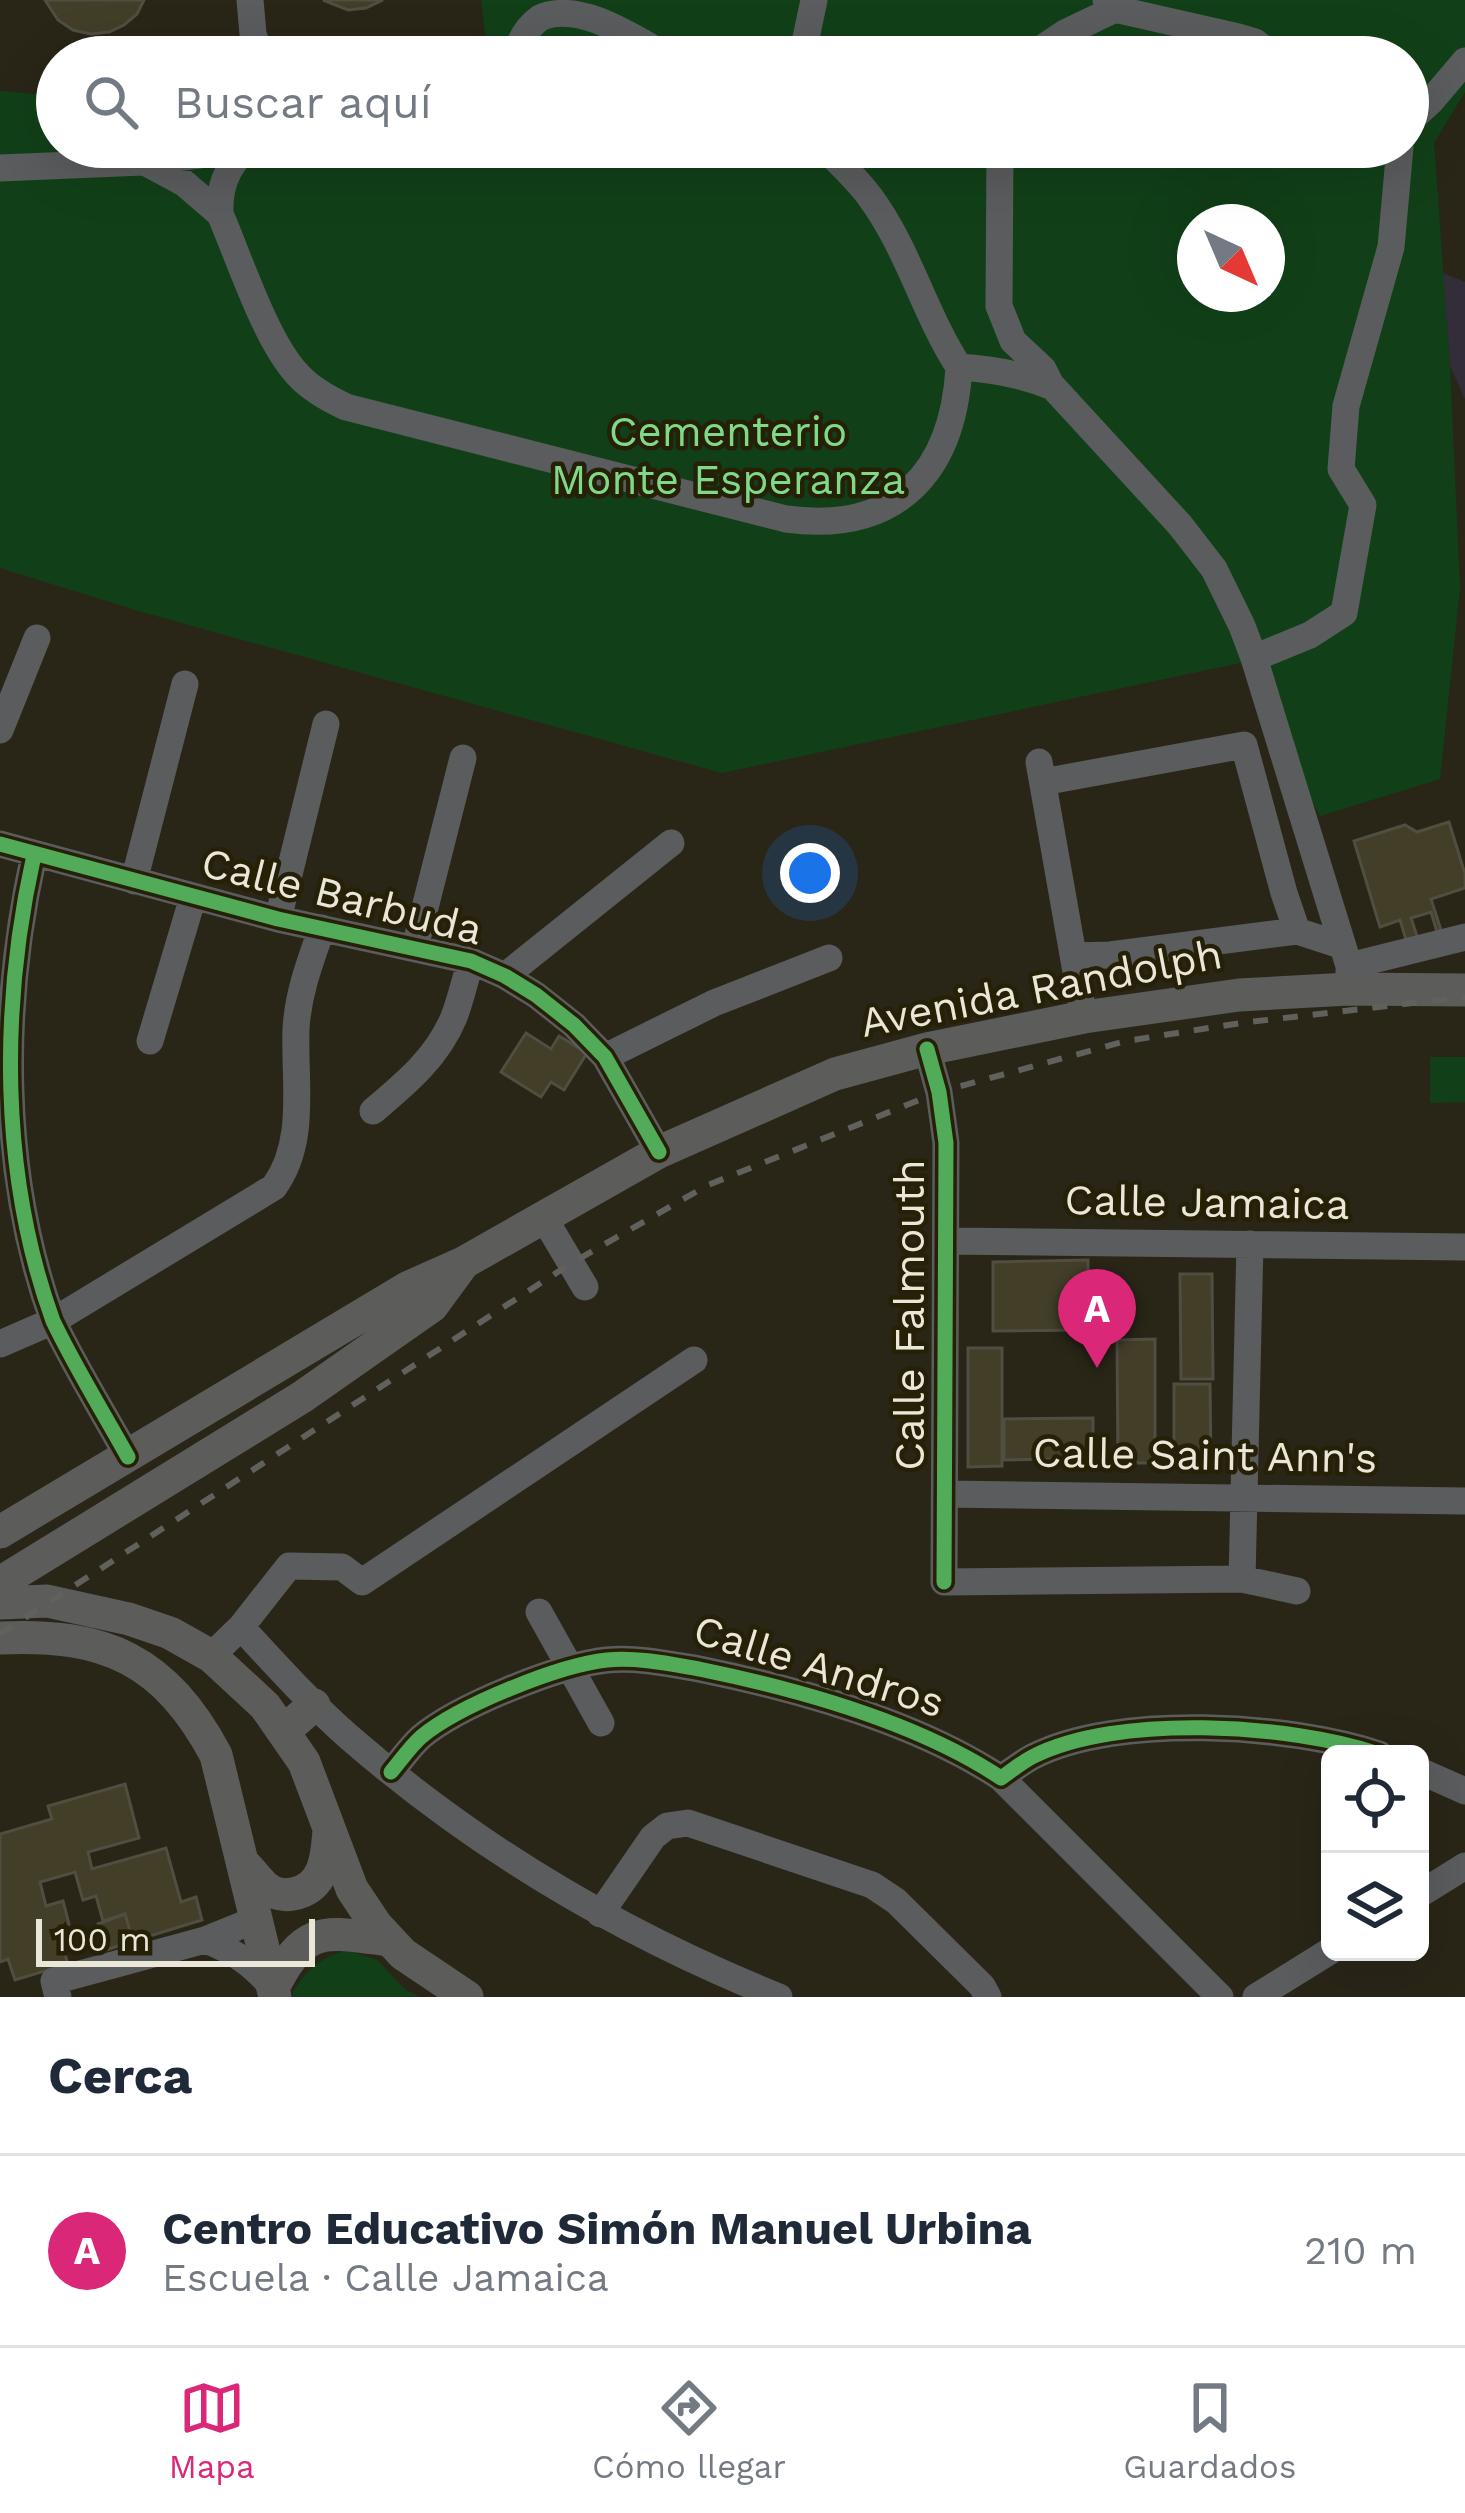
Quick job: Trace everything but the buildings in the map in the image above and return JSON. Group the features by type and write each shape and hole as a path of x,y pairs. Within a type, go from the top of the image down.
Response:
{"main road":[{"name":"Avenida Randolph","path":"0,1532 409,1287 463,1264 659,1152 835,1074 927,1049 1084,1017 1239,995 1347,967 1465,990"},
{"name":"Avenida Randolph","path":"0,1583 302,1397 432,1306 463,1264"},
{"path":"0,1603 47,1601 129,1618 170,1633 211,1656 285,1730 304,1762 352,1888 389,1940 467,1997"},
{"path":"0,1638 68,1639 99,1646 130,1659 169,1687 196,1718 216,1754 274,1992"},
{"path":"285,1730 314,1705"},
{"path":"244,1864 280,1895 301,1893 320,1879 329,1828"},
{"path":"257,1919 326,1916 389,1940"},
{"path":"274,1992 289,1957 307,1941 331,1933 389,1940"}],"street":[{"path":"250,0 254,36"},
{"path":"806,36 814,0"},
{"path":"1060,36 1110,5 1234,36"},
{"path":"524,36 543,16 562,8 583,10 630,36"},
{"path":"1429,103 1465,61"},
{"path":"0,168 36,166"},
{"path":"155,168 184,183 220,214"},
{"path":"229,168 219,196 220,214 284,358 323,396 346,407 814,523 843,522 873,513 919,482 938,457 957,399 959,367 930,318 887,224 844,168"},
{"path":"1000,168 999,306 1012,341 1042,369 1214,569 1254,658 1347,967"},
{"path":"1254,658 1310,635 1344,613 1363,505 1341,469 1346,406 1391,247 1398,168"},
{"path":"959,367 993,369 1053,387"},
{"path":"0,730 37,638"},
{"path":"134,881 185,684"},
{"path":"278,919 326,724"},
{"path":"1084,1017 1041,772 1244,745 1297,931 1347,967"},
{"path":"415,947 463,758"},
{"path":"505,976 670,843"},
{"name":"Calle Barbuda","path":"0,844 278,919 471,961 505,976 574,1025 605,1057 659,1152"},
{"path":"34,854 16,930 2,1078 8,1205 53,1321 128,1457"},
{"path":"150,1041 193,897"},
{"path":"0,1344 53,1321 274,1186 294,1146 296,1028 302,984 322,928"},
{"path":"1073,956 1297,931"},
{"path":"1347,967 1465,937"},
{"path":"605,1057 714,1003 829,958"},
{"path":"373,1111 422,1068 440,1043 471,961"},
{"name":"Calle Falmouth","path":"927,1049 946,1143 944,1582 1242,1579"},
{"path":"544,1217 585,1287"},
{"name":"Calle Jamaica","path":"947,1241 1465,1247"},
{"path":"1250,1244 1242,1579 1297,1592"},
{"path":"211,1656 241,1628 289,1566 342,1567 362,1582 694,1360"},
{"name":"Calle Saint Ann's","path":"945,1494 1465,1501"},
{"path":"539,1612 601,1723"},
{"path":"241,1628 314,1705 461,1826 600,1914 778,1997"},
{"name":"Calle Andros","path":"392,1772 417,1740 446,1718 495,1695 607,1660 652,1662 744,1679 899,1727 1001,1778 1220,1997"},
{"path":"1001,1778 1033,1756 1082,1739 1151,1729 1234,1728 1337,1745"},
{"path":"1429,1775 1465,1791"},
{"path":"600,1914 653,1838 668,1826 688,1823 872,1885 896,1901 988,1997"},
{"path":"1429,1888 1465,1866"},
{"path":"58,1997 54,1981 205,1940 257,1919"},
{"path":"205,1940 255,1966 274,1992"},
{"path":"1256,1997 1321,1957"}],"shaded area":[{"path":"1443,273 1465,282 1465,399 1450,366"}],"green space":[{"name":"Cementerio Monte Esperanza","path":"481,0 1465,0 1465,92 1434,143 1460,588 1440,779 1320,816 1240,663 722,773 0,568 0,91 36,94 36,168 1429,168 1429,36 485,36"},
{"path":"1430,1057 1465,1057 1465,1102 1430,1103"},
{"path":"346,1950 377,1960 406,1990 420,1997 293,1997 315,1966"}],"railway":[{"path":"0,1634 570,1264 708,1185 939,1092 1126,1041 1465,997"}],"cycle path":[{"path":"0,844 278,919 471,961 505,976 574,1025 605,1057 659,1152"},
{"path":"34,855 15,971 11,1031 11,1090 23,1208 53,1321 128,1457"},
{"path":"927,1049 946,1143 944,1582"},
{"path":"391,1772 421,1737 483,1700 563,1670 618,1659 699,1669 816,1698 933,1741 1001,1778 1032,1757 1068,1743 1156,1729 1253,1730 1346,1745"}],"place":[{"name":"Centro Educativo Simón Manuel Urbina","path":"1097,1368"}]}
